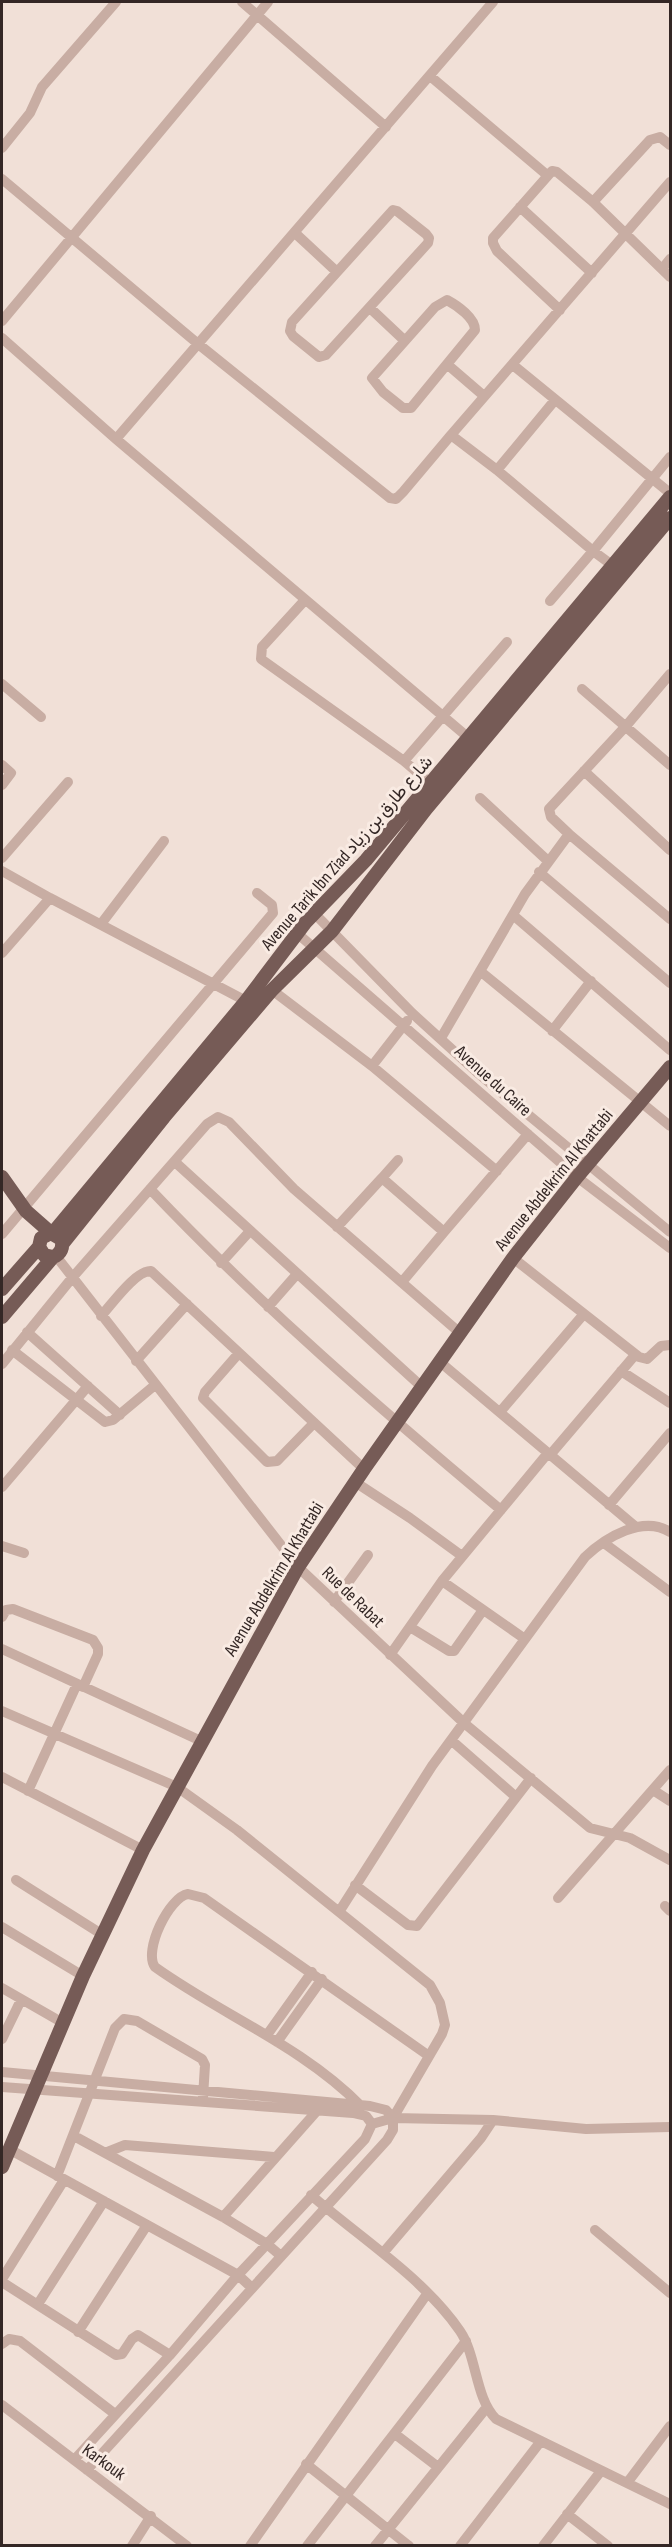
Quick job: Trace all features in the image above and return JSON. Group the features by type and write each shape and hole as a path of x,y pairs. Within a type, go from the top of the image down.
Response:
{"main road":[{"name":"Avenue Tarik Ibn Ziad شارع طارق بن زياد","path":"55,1237 246,1001 314,912 366,860 612,565 669,505"},
{"name":"Avenue Tarik Ibn Ziad شارع طارق بن زياد","path":"55,1237 170,1110 272,990 332,931 426,809 669,505"},
{"name":"Avenue Abdelkrim Al Khattabi","path":"2,2167 83,1976 143,1850 298,1567 513,1258 577,1176 670,1067"},
{"path":"2,1177 25,1210 44,1255 55,1257"},
{"path":"2,1317 62,1249 55,1237 25,1210"},
{"path":"2,1289 45,1235 55,1237"}],"street":[{"path":"2,148 30,113 39,90 116,2"},
{"path":"242,2 386,127"},
{"path":"2,321 268,2"},
{"path":"116,439 430,76 489,3"},
{"path":"430,76 547,175"},
{"path":"593,202 655,137 660,137 670,145"},
{"path":"560,310 494,247 493,238 552,171 557,172 593,202 670,277"},
{"path":"2,179 197,344 390,498 398,497 670,182"},
{"path":"520,207 592,273"},
{"path":"393,210 397,211 426,234 429,238 428,243 370,308 322,357 293,336 290,331 292,322 393,210"},
{"path":"295,233 337,272"},
{"path":"662,269 670,259"},
{"path":"444,301 450,302 468,316 476,328 448,365 411,408 404,408 383,392 372,378 404,340 435,307 444,301"},
{"path":"370,308 404,340"},
{"path":"2,338 304,600 470,738"},
{"path":"448,365 484,396"},
{"path":"513,365 653,479 669,505"},
{"path":"497,470 555,400"},
{"path":"451,435 612,565"},
{"path":"550,601 670,457"},
{"path":"304,600 261,647 261,659 404,761 431,784"},
{"path":"404,761 507,642"},
{"path":"670,675 549,808 551,817 569,834 670,919"},
{"path":"2,684 41,717"},
{"path":"582,689 670,765"},
{"path":"2,765 11,773 2,785"},
{"path":"584,771 670,850"},
{"path":"2,858 68,782"},
{"path":"480,798 548,861"},
{"path":"441,1038 539,872 569,834"},
{"path":"101,924 164,841"},
{"path":"2,871 246,1001"},
{"path":"539,872 670,983"},
{"path":"2,1234 25,1210 211,984 273,913 272,905 257,893"},
{"path":"2,952 50,898"},
{"name":"Avenue du Caire","path":"314,912 412,1013 479,1074 587,1165 670,1230"},
{"path":"513,915 670,1050"},
{"name":"Avenue du Caire","path":"298,934 405,1024 577,1176 670,1248"},
{"path":"480,971 670,1126"},
{"path":"552,1031 591,981"},
{"path":"272,990 372,1066 497,1171"},
{"path":"372,1066 412,1013"},
{"path":"2,1364 72,1278 207,1124 215,1118 223,1118 229,1122 294,1189 460,1333"},
{"path":"402,1282 528,1134"},
{"path":"337,1227 398,1160"},
{"path":"175,1162 422,1387"},
{"path":"382,1178 444,1232"},
{"path":"150,1189 267,1307 398,1424 501,1510"},
{"path":"221,1263 250,1231"},
{"name":"Rue de Rabat","path":"55,1257 298,1567 390,1656 464,1723 590,1828 615,1833 639,1842 670,1860"},
{"path":"513,1258 635,1355 647,1359 661,1346 670,1345"},
{"path":"101,1316 137,1277 148,1270 154,1272 364,1469"},
{"path":"267,1307 297,1274"},
{"path":"136,1361 187,1304"},
{"path":"500,1412 583,1315"},
{"path":"27,1332 120,1415"},
{"path":"12,1350 105,1422 111,1422 155,1385"},
{"path":"239,1353 205,1392 203,1398 267,1462 277,1461 314,1423"},
{"path":"390,1656 462,1556 635,1355"},
{"path":"440,1362 636,1527"},
{"path":"621,1371 670,1403"},
{"path":"2,1487 88,1386"},
{"path":"609,1505 670,1433"},
{"path":"355,1482 462,1556"},
{"path":"339,1911 432,1766 585,1557 604,1543 636,1527 669,1529"},
{"path":"604,1543 670,1592"},
{"path":"2,1546 24,1553"},
{"path":"334,1602 368,1555"},
{"path":"442,1581 525,1639"},
{"path":"2,1617 6,1610 12,1609 93,1640 98,1648 98,1654 54,1734 28,1791"},
{"path":"410,1627 446,1649 454,1651 483,1610"},
{"path":"2,1649 201,1742"},
{"path":"2,1711 177,1787 237,1830 423,1978 435,1994 444,2016 445,2025 393,2118 393,2130 387,2139 87,2470"},
{"path":"451,1740 516,1797"},
{"path":"558,1898 670,1770"},
{"path":"2,1778 143,1850"},
{"path":"355,1885 408,1925 417,1926 531,1778"},
{"path":"653,1790 670,1801"},
{"path":"16,1880 103,1935"},
{"path":"361,2106 341,2087 267,2035 160,1970 152,1962 152,1944 176,1899 188,1894 204,1898 429,2055"},
{"path":"2,1927 83,1976"},
{"path":"267,2035 312,1972"},
{"path":"277,2042 322,1980"},
{"path":"2,1988 63,2024"},
{"path":"2,2039 21,2000"},
{"path":"170,2355 138,2335 132,2339 122,2354 116,2355 2,2281 60,2178 115,2028 120,2021 127,2018 137,2021 202,2059 205,2065 201,2103"},
{"path":"2,2072 361,2106 386,2110 393,2118"},
{"path":"2,2087 360,2114 366,2116 372,2124"},
{"path":"223,2217 316,2112"},
{"path":"372,2124 393,2118 493,2120 586,2129 670,2127"},
{"path":"382,2253 481,2138 493,2120"},
{"path":"74,2460 170,2355 238,2275 365,2139 372,2124"},
{"path":"74,2136 223,2217 267,2244 281,2256"},
{"path":"105,2153 124,2145 274,2157"},
{"path":"9,2149 238,2275 252,2288"},
{"path":"311,2195 382,2253 452,2319 466,2341 488,2407 496,2419 670,2504"},
{"path":"38,2304 104,2201"},
{"path":"78,2332 147,2225"},
{"path":"595,2230 670,2293"},
{"path":"250,2546 427,2294"},
{"path":"2,2344 9,2339 20,2341 115,2414"},
{"path":"307,2546 466,2341"},
{"name":"Karkouk","path":"2,2405 151,2516 184,2545"},
{"path":"375,2546 488,2407"},
{"path":"627,2483 670,2426"},
{"path":"395,2434 438,2468"},
{"path":"460,2546 541,2441"},
{"path":"306,2464 409,2546"},
{"path":"543,2546 601,2471"},
{"path":"567,2514 608,2546"},
{"path":"132,2546 151,2516"}]}
